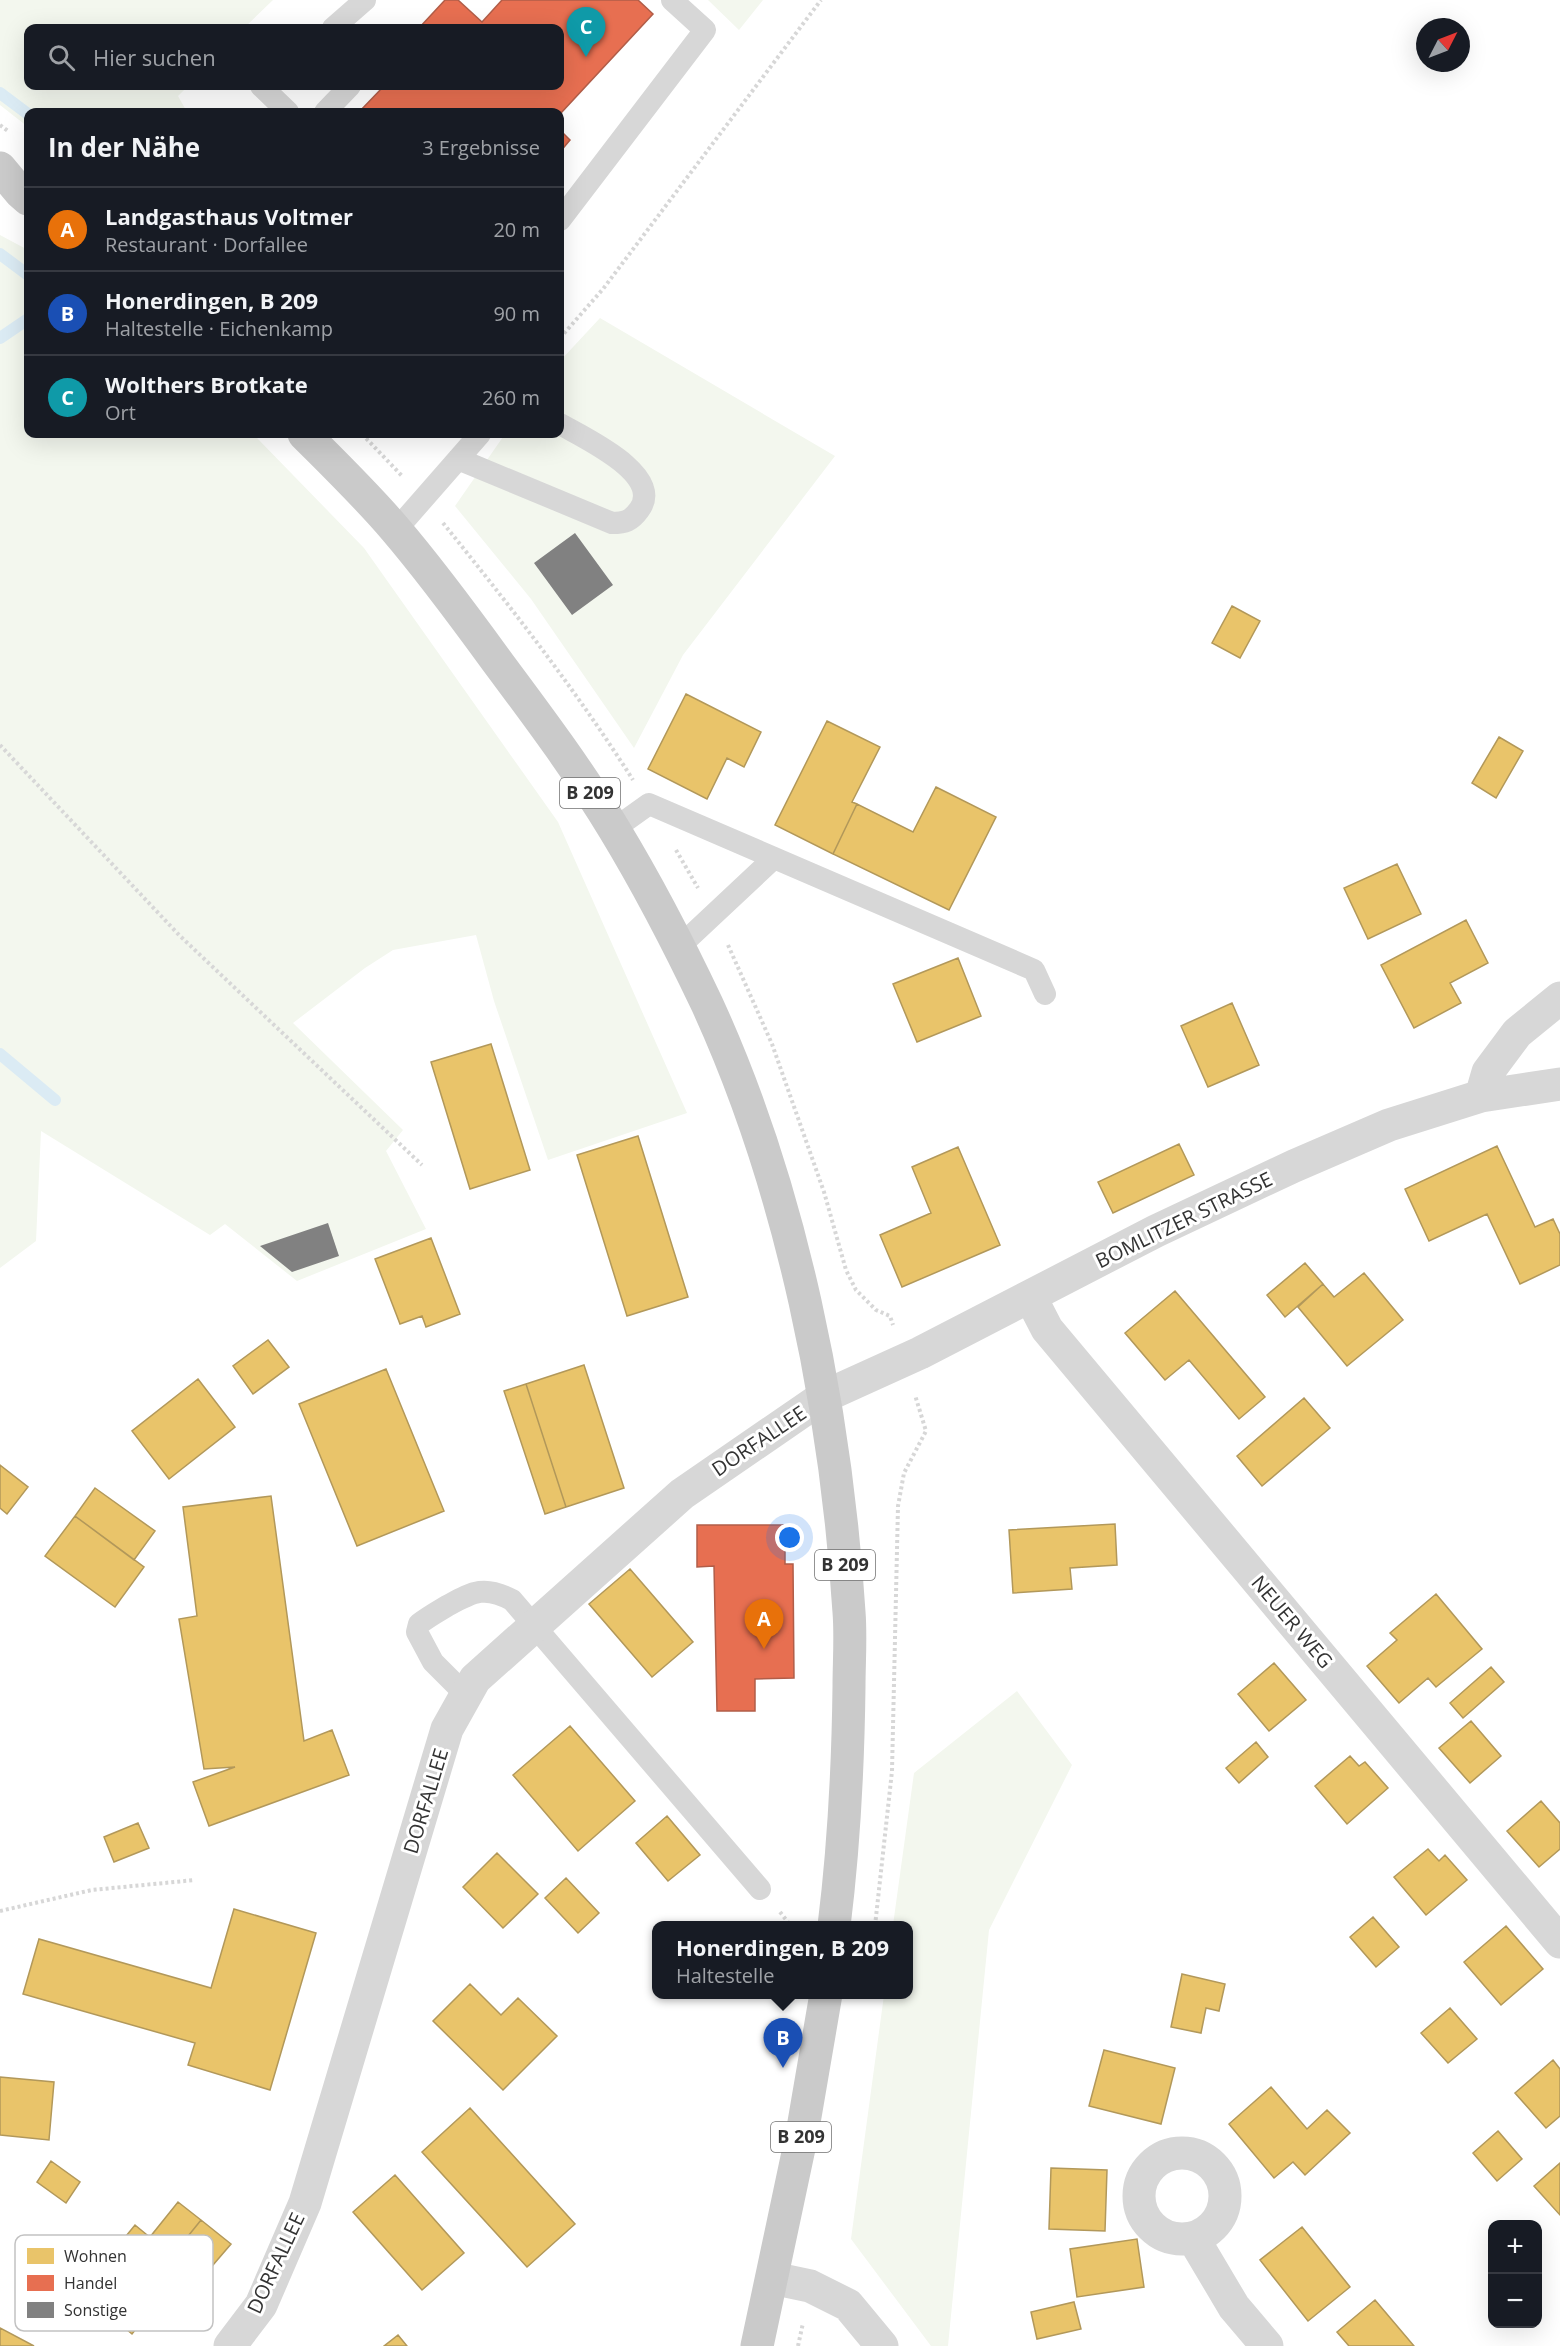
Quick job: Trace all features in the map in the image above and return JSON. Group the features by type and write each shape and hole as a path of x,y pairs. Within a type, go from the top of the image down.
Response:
{"main road":[{"name":"B 209","path":"308,438 396,530 522,694 614,829 679,947 708,1006 740,1083 773,1179 799,1274 823,1397 840,1509 850,1616 849,1735 842,1857 835,1921"},
{"name":"B 209","path":"757,2346 806,2114 825,1999"}],"street":[{"path":"1481,1096 1488,1072 1517,1033 1560,998"},
{"name":"BOMLITZER STRASSE","path":"823,1397 912,1357 1031,1298 1156,1231 1294,1166 1389,1125 1481,1096 1560,1084"},
{"name":"NEUER WEG","path":"1031,1298 1047,1329 1560,1942"},
{"name":"DORFALLEE","path":"230,2346 261,2305 305,2203 447,1729 475,1679 682,1494 823,1397"},
{"path":"1193,2238 1234,2307 1267,2346"},
{"path":"772,2278 810,2286 848,2305 882,2346"}],"lane":[{"path":"338,24 365,0"},
{"path":"564,215 705,30 672,0"},
{"path":"265,90 284,108"},
{"path":"329,108 346,90"},
{"path":"458,459 612,524 624,523 633,518 642,506 644,493 635,472 614,456 564,426"},
{"path":"396,530 476,438"},
{"path":"614,829 649,804 1034,970 1045,994"},
{"path":"679,947 774,858"},
{"path":"466,1695 433,1662 417,1632 419,1624 469,1593 480,1591 499,1593 512,1600 760,1889"}],"path":[{"path":"564,333 603,289 820,0"},
{"path":"366,438 423,498"},
{"path":"0,745 179,935 422,1165"},
{"path":"846,1270 856,1290 876,1310 890,1316"},
{"path":"876,1921 892,1771 898,1506 904,1473 926,1431"},
{"path":"0,1911 92,1890 195,1880"},
{"path":"798,2346 801,2335"}],"shaded area":[{"path":"0,0 273,0 248,24 24,24 24,90 184,90 178,96 185,108 24,108 24,124 0,105"},
{"path":"708,0 763,0 739,30"},
{"path":"0,235 24,248 24,438 257,438 364,548 558,822 687,1113 548,1160 494,1001 476,935 393,950 365,968 293,1023 403,1130 386,1151 426,1229 297,1281 225,1224 210,1235 41,1131 36,1241 0,1268"},
{"path":"600,318 835,456 683,655 634,748 531,599 455,506 502,438 564,438 564,357"},
{"path":"1017,1691 1072,1765 989,1930 948,2346 931,2346 851,2239 883,1999 913,1999 913,1921 894,1921 914,1773"}],"building: Wohnen":[{"path":"1232,606 1260,621 1240,658 1212,643"},
{"path":"686,694 761,732 744,767 727,758 707,799 648,769"},
{"path":"827,721 880,747 852,802 857,804 833,854 775,825"},
{"path":"1499,737 1523,751 1496,798 1472,783"},
{"path":"936,787 996,817 949,910 833,854 857,804 913,832"},
{"path":"1397,864 1421,914 1368,939 1344,888"},
{"path":"1466,920 1488,963 1450,983 1461,1003 1414,1028 1381,965"},
{"path":"958,958 981,1016 917,1042 893,984"},
{"path":"1232,1003 1259,1065 1208,1087 1181,1026"},
{"path":"491,1044 530,1170 470,1189 431,1062"},
{"path":"638,1136 688,1297 627,1316 577,1155"},
{"path":"1179,1144 1194,1175 1113,1213 1098,1182"},
{"path":"1497,1146 1535,1227 1553,1219 1560,1234 1560,1265 1520,1284 1487,1214 1429,1241 1405,1189"},
{"path":"958,1147 1000,1245 902,1287 880,1235 931,1213 912,1167"},
{"path":"431,1238 460,1314 426,1327 422,1316 400,1324 375,1259"},
{"path":"1305,1263 1323,1284 1285,1317 1267,1295"},
{"path":"1364,1273 1403,1320 1347,1366 1298,1307 1323,1284 1334,1297"},
{"path":"1175,1291 1265,1397 1239,1419 1189,1360 1165,1380 1125,1333"},
{"path":"268,1340 289,1367 253,1394 233,1366"},
{"path":"584,1365 624,1488 566,1507 526,1384"},
{"path":"386,1369 444,1511 357,1546 299,1404"},
{"path":"198,1379 235,1427 169,1479 132,1431"},
{"path":"526,1384 566,1507 545,1514 504,1391"},
{"path":"1304,1398 1330,1428 1262,1486 1237,1456"},
{"path":"0,1465 28,1487 7,1514 0,1508"},
{"path":"95,1488 155,1531 134,1560 75,1516"},
{"path":"271,1496 304,1741 332,1730 349,1775 209,1826 193,1782 235,1767 204,1769 179,1619 197,1616 183,1507"},
{"path":"75,1516 144,1567 115,1607 45,1556"},
{"path":"1115,1524 1117,1565 1070,1568 1072,1589 1013,1593 1009,1530"},
{"path":"630,1569 693,1642 652,1677 589,1604"},
{"path":"1436,1594 1482,1649 1436,1687 1428,1678 1399,1703 1367,1666 1397,1640 1390,1633"},
{"path":"1274,1663 1306,1700 1269,1731 1238,1694"},
{"path":"1491,1667 1504,1682 1463,1718 1450,1703"},
{"path":"1471,1721 1501,1756 1470,1783 1439,1748"},
{"path":"570,1726 635,1801 578,1851 513,1775"},
{"path":"1256,1742 1268,1757 1239,1783 1226,1768"},
{"path":"1350,1756 1359,1766 1365,1762 1388,1788 1347,1824 1315,1786"},
{"path":"1541,1801 1560,1823 1560,1849 1539,1867 1507,1831"},
{"path":"667,1816 700,1855 668,1881 636,1843"},
{"path":"138,1823 149,1848 114,1862 104,1837"},
{"path":"1428,1849 1439,1861 1445,1855 1467,1880 1426,1915 1394,1877"},
{"path":"497,1853 538,1894 503,1928 463,1887"},
{"path":"566,1878 599,1913 578,1933 545,1898"},
{"path":"234,1909 316,1933 270,2090 188,2065 195,2043 23,1994 39,1939 211,1988"},
{"path":"1373,1917 1399,1947 1376,1967 1350,1937"},
{"path":"1506,1926 1543,1969 1501,2005 1464,1962"},
{"path":"1182,1974 1225,1984 1219,2011 1206,2008 1201,2033 1171,2027"},
{"path":"470,1984 501,2015 518,1998 557,2036 503,2090 433,2021"},
{"path":"1450,2008 1477,2039 1448,2063 1421,2033"},
{"path":"1104,2050 1175,2068 1161,2124 1089,2106"},
{"path":"1553,2060 1560,2069 1560,2116 1546,2128 1515,2093"},
{"path":"0,2077 54,2082 49,2140 0,2135"},
{"path":"1271,2087 1307,2129 1327,2110 1350,2133 1305,2175 1293,2162 1274,2178 1229,2124"},
{"path":"470,2108 575,2224 527,2267 422,2152"},
{"path":"1498,2131 1522,2159 1497,2181 1473,2153"},
{"path":"51,2161 80,2182 66,2203 37,2182"},
{"path":"1560,2163 1560,2215 1534,2186"},
{"path":"1051,2168 1107,2170 1105,2231 1049,2229"},
{"path":"395,2175 464,2253 422,2290 353,2212"},
{"path":"178,2202 201,2220 189,2235 152,2235"},
{"path":"201,2220 231,2244 213,2265 213,2235 189,2235"},
{"path":"135,2225 147,2235 127,2235"},
{"path":"1302,2227 1350,2287 1308,2321 1260,2260"},
{"path":"1137,2239 1144,2287 1077,2297 1070,2249"},
{"path":"1375,2300 1414,2346 1349,2346 1337,2332"},
{"path":"1074,2302 1081,2329 1037,2339 1031,2312"},
{"path":"0,2328 34,2346 0,2346"},
{"path":"398,2335 407,2346 384,2346"}],"building: Handel":[{"path":"445,0 458,0 482,22 502,0 638,0 653,14 564,110 363,108 380,90 564,90 564,24 423,24"},
{"path":"564,134 570,140 564,147"},
{"path":"697,1525 785,1525 785,1564 793,1564 794,1678 755,1679 755,1711 717,1711 714,1566 697,1567"}],"building: Sonstige":[{"path":"575,533 613,585 572,615 534,563"},
{"path":"328,1223 339,1256 292,1272 260,1246"}],"waterway":[{"path":"0,93 24,111"},
{"path":"0,254 24,272"},
{"path":"0,338 24,322"},
{"path":"0,1054 55,1100"}],"place":[{"name":"Wolthers Brotkate","path":"586,57"},
{"name":"Landgasthaus Voltmer","path":"764,1649"},
{"name":"Honerdingen, B 209","path":"783,2068"}]}
